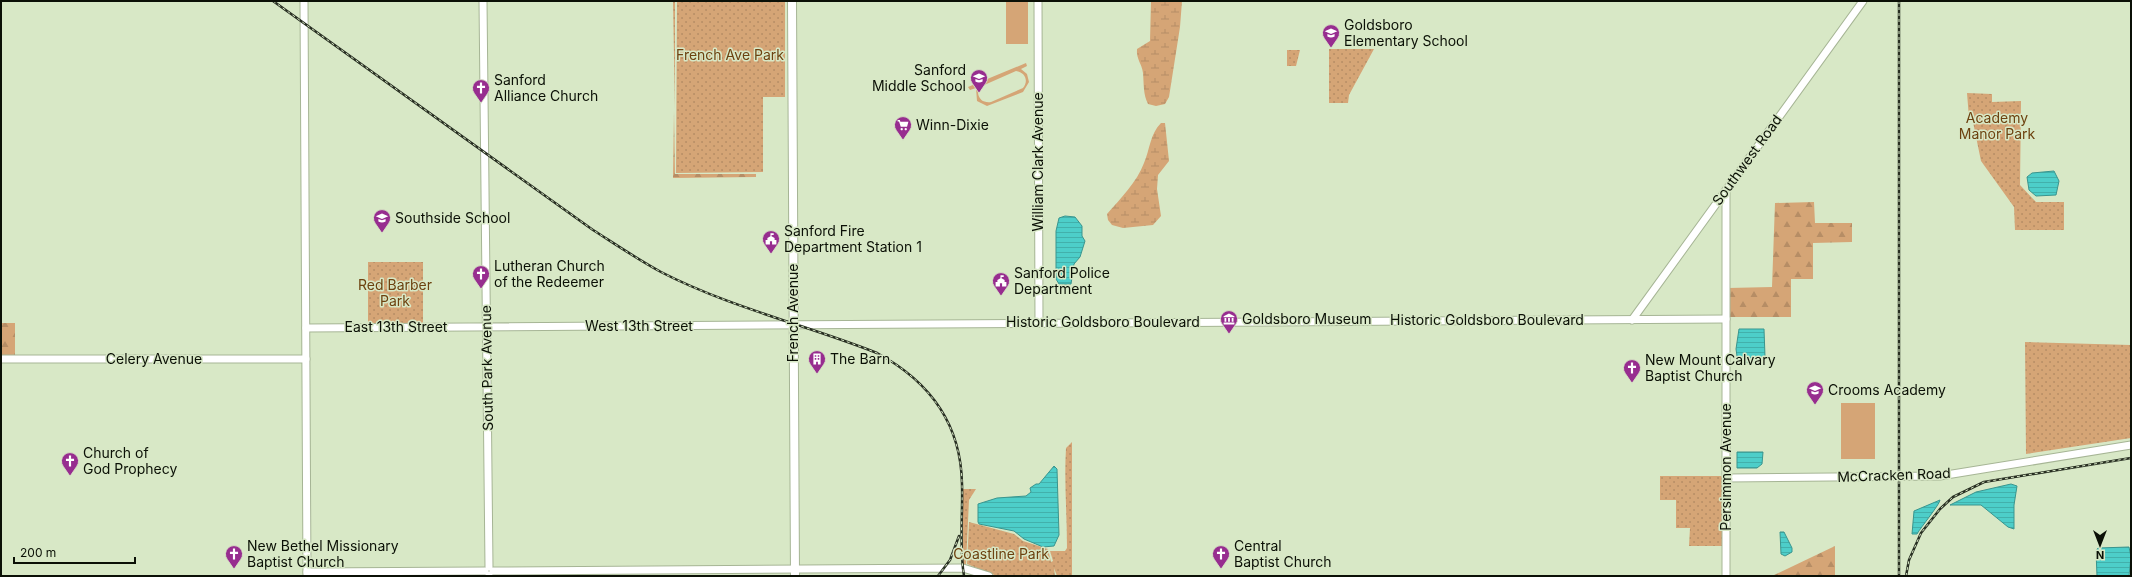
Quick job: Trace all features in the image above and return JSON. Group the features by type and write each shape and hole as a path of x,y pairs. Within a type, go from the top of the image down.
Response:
{"main road":[{"name":"French Avenue","path":"792,1 795,572"}],"street":[{"path":"304,1 307,574 489,572 795,572 966,568 989,576"},
{"name":"South Park Avenue","path":"483,1 489,572"},
{"name":"William Clark Avenue","path":"1038,1 1037,119 1039,323"},
{"name":"Southwest Road","path":"1632,320 1863,1"},
{"name":"Persimmon Avenue","path":"1726,190 1726,576"},
{"name":"Historic Goldsboro Boulevard","path":"793,325 1726,319"},
{"name":"West 13th Street","path":"486,327 793,325"},
{"name":"East 13th Street","path":"306,328 486,327"},
{"name":"Celery Avenue","path":"1,358 306,359"},
{"name":"McCracken Road","path":"1727,478 1940,476 2131,445"}],"green space":[{"path":"673,1 675,1 675,110"},
{"name":"French Ave Park","path":"677,1 785,1 785,97 763,97 763,172 676,173"},
{"path":"1006,1 1028,1 1028,44 1006,44"},
{"path":"1151,1 1182,1 1180,27 1169,97 1165,104 1156,106 1148,104 1146,100 1143,73 1137,53 1137,49 1150,41"},
{"path":"1329,49 1374,49 1349,95 1348,103 1329,103"},
{"path":"1287,50 1300,50 1296,66 1287,66"},
{"path":"1026,63 1027,66 1021,69 1027,74 1029,82 1023,92 987,106 977,101 976,88 970,90 968,87","holes":["1016,71 1024,75 1026,80 1023,88 991,102 986,102 979,98 978,93 982,86"]},
{"name":"Academy Manor Park","path":"1967,93 1992,94 1992,102 2021,101 2020,185 2036,202 2064,202 2064,230 2015,230 2014,207 1981,161 1973,122 1969,118"},
{"path":"674,110 675,174 756,174 756,177 673,178"},
{"path":"1161,123 1165,123 1169,161 1158,175 1157,189 1161,216 1153,225 1123,228 1112,225 1108,220 1107,214 1137,177 1144,163 1152,137 1157,127"},
{"path":"1814,202 1815,223 1852,223 1852,242 1813,243 1813,279 1791,279 1791,317 1728,317 1728,288 1772,287 1775,203"},
{"name":"Red Barber Park","path":"368,262 423,262 423,324 368,325"},
{"path":"1,323 15,323 15,356 1,356"},
{"path":"2025,342 2131,345 2131,438 2026,454"},
{"path":"1841,403 1875,403 1875,459 1841,459"},
{"name":"Coastline Park","path":"1072,442 1072,576 1057,576 1054,568 1055,576 997,576 967,564 969,522 1014,534 1023,541 1048,549 1051,562 1053,561 1050,551 1065,551 1067,548 1065,473 1066,448"},
{"path":"1660,476 1725,476 1724,546 1689,546 1690,528 1676,528 1676,500 1660,500"},
{"path":"963,489 976,489 969,500 966,565 963,565"},
{"path":"1835,546 1835,576 1772,576"},
{"path":"548,573 548,576 494,576 494,574"}],"water":[{"path":"2054,171 2059,181 2056,195 2036,196 2029,190 2027,177 2032,173"},
{"path":"1065,216 1075,217 1082,226 1082,236 1085,241 1080,257 1074,264 1071,284 1059,284 1056,279 1056,231 1059,218"},
{"path":"1739,329 1764,329 1765,357 1763,362 1738,363 1736,349"},
{"path":"1737,452 1763,452 1762,464 1757,468 1737,468"},
{"path":"1054,466 1057,469 1059,535 1054,546 1043,547 1024,539 1014,531 979,524 978,504 997,498 1026,496 1031,492 1030,488 1036,484 1039,484"},
{"path":"2011,484 2017,486 2014,505 2014,529 2008,527 1981,505 1950,505 1976,492"},
{"path":"1940,500 1917,534 1912,534 1914,511"},
{"path":"1780,532 1784,532 1792,548 1792,552 1785,556 1781,554"},
{"path":"2129,547 2131,557 2129,576 2097,576 2096,551 2098,548"}],"railway":[{"path":"273,1 593,230 643,262 687,284 741,306 877,353 896,364 912,377 939,406 956,442 962,484 961,542 964,576"},
{"path":"1899,1 1899,576"},
{"path":"1906,576 1909,560 1921,533 1940,509 1953,497 1984,482 2131,458"},
{"path":"938,576 950,560 959,536"}],"place":[{"name":"Goldsboro Elementary School","path":"1331,48"},
{"name":"Sanford Middle School","path":"979,93"},
{"name":"Sanford Alliance Church","path":"481,103"},
{"name":"Winn-Dixie","path":"903,140"},
{"name":"Southside School","path":"382,233"},
{"name":"Sanford Fire Department Station 1","path":"771,254"},
{"name":"Lutheran Church of the Redeemer","path":"481,289"},
{"name":"Sanford Police Department","path":"1001,296"},
{"name":"Goldsboro Museum","path":"1229,334"},
{"name":"The Barn","path":"817,374"},
{"name":"New Mount Calvary Baptist Church","path":"1632,383"},
{"name":"Crooms Academy","path":"1815,405"},
{"name":"Church of God Prophecy","path":"70,476"},
{"name":"New Bethel Missionary Baptist Church","path":"234,569"},
{"name":"Central Baptist Church","path":"1221,569"}]}
